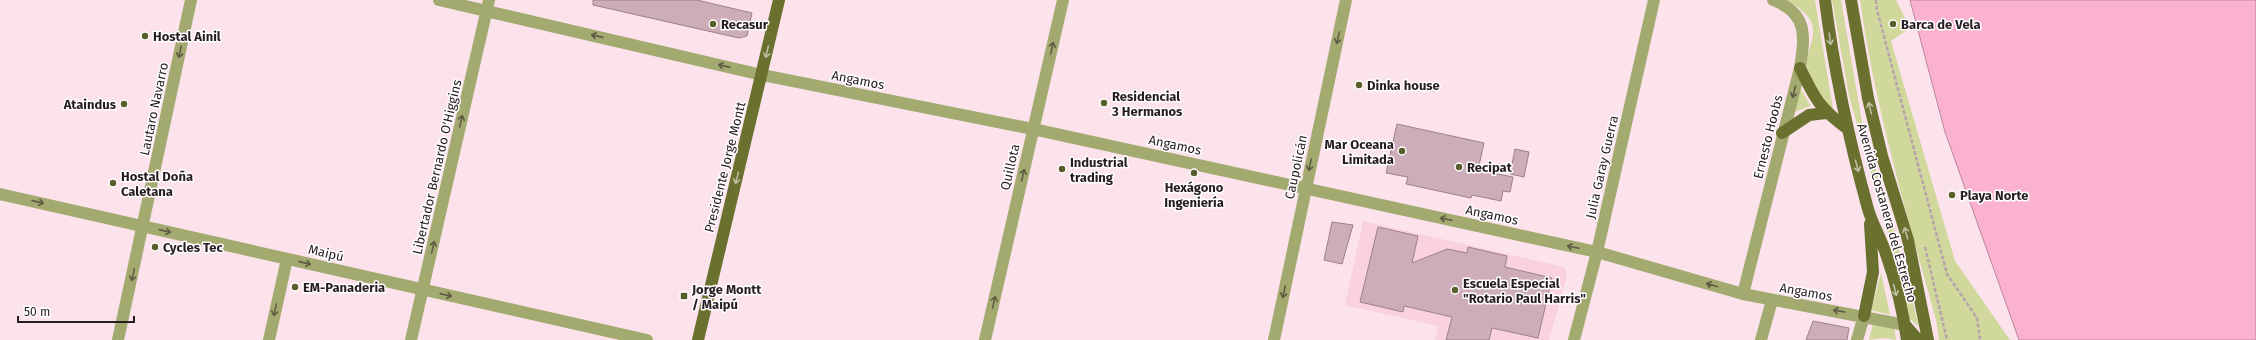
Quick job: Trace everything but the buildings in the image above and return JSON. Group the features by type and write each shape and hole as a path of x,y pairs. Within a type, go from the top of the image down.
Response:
{"main road":[{"name":"Presidente Jorge Montt","path":"698,340 779,0"},
{"name":"Avenida Costanera del Estrecho","path":"1825,0 1832,59 1848,129 1869,211 1885,252 1905,325 1907,340"},
{"name":"Avenida Costanera del Estrecho","path":"1851,0 1868,98 1882,156 1908,240 1928,340"},
{"path":"1800,68 1812,94 1826,113 1848,129"},
{"path":"1782,133 1793,124 1809,115 1826,113"},
{"path":"1864,316 1873,272 1869,211"},
{"path":"1905,325 1918,340"}],"street":[{"name":"Lautaro Navarro","path":"118,340 191,0"},
{"name":"Angamos","path":"439,0 488,5 762,75 1033,129 1305,188 1597,252 1743,294 1905,325"},
{"name":"Quillota","path":"985,340 1063,0"},
{"name":"Caupolicán","path":"1274,340 1346,0"},
{"name":"Julia Garay Guerra","path":"1574,340 1597,252 1654,0"},
{"name":"Ernesto Hoobs","path":"1743,294 1782,133 1800,68 1804,37 1798,16 1785,4 1773,0"},
{"name":"Libertador Bernardo O'Higgins","path":"411,340 488,5"},
{"name":"Maipú","path":"0,194 647,340"},
{"path":"269,340 287,259"},
{"path":"1761,340 1772,300"},
{"path":"1857,340 1864,316"}],"path":[{"path":"1876,0 1877,10 1947,274 1977,318 1980,340"},
{"path":"1924,246 1948,340"}],"shaded area":[{"path":"1910,0 2256,0 2256,340 2019,340 1945,132"},
{"name":"Escuela Especial \"Rotario Paul Harris\"","path":"1363,221 1564,267 1567,276 1549,340 1435,340 1438,326 1345,305"}],"green space":[{"path":"1787,0 1815,0 1833,109 1825,102 1813,87 1809,77 1807,66 1808,56 1813,37 1813,29 1810,20 1802,10"},
{"path":"1832,0 1841,0 1862,122 1895,234 1919,327 1909,318 1894,252 1849,96"},
{"path":"1860,0 1896,0 1910,28 1891,41 1955,261 2010,340 1939,340 1936,320 1903,201 1883,121 1866,41"},
{"path":"1800,88 1811,106 1794,112"},
{"path":"1881,273 1890,315 1871,310"},
{"path":"1873,324 1894,328 1896,340 1882,338 1869,340"}],"place":[{"name":"Recasur","path":"713,24"},
{"name":"Barca de Vela","path":"1893,24"},
{"name":"Hostal Ainil","path":"145,36"},
{"name":"Dinka house","path":"1359,85"},
{"name":"Residencial 3 Hermanos","path":"1104,103"},
{"name":"Ataindus","path":"124,104"},
{"name":"Mar Oceana Limitada","path":"1402,151"},
{"name":"Recipat","path":"1459,167"},
{"name":"Industrial trading","path":"1062,169"},
{"name":"Hexágono Ingeniería","path":"1194,173"},
{"name":"Hostal Doña Caletana","path":"113,183"},
{"name":"Playa Norte","path":"1952,195"},
{"name":"Cycles Tec","path":"155,247"},
{"name":"EM-Panaderia","path":"295,287"},
{"name":"Escuela Especial \"Rotario Paul Harris\"","path":"1455,290"},
{"name":"Jorge Montt / Maipú","path":"684,296"}]}
